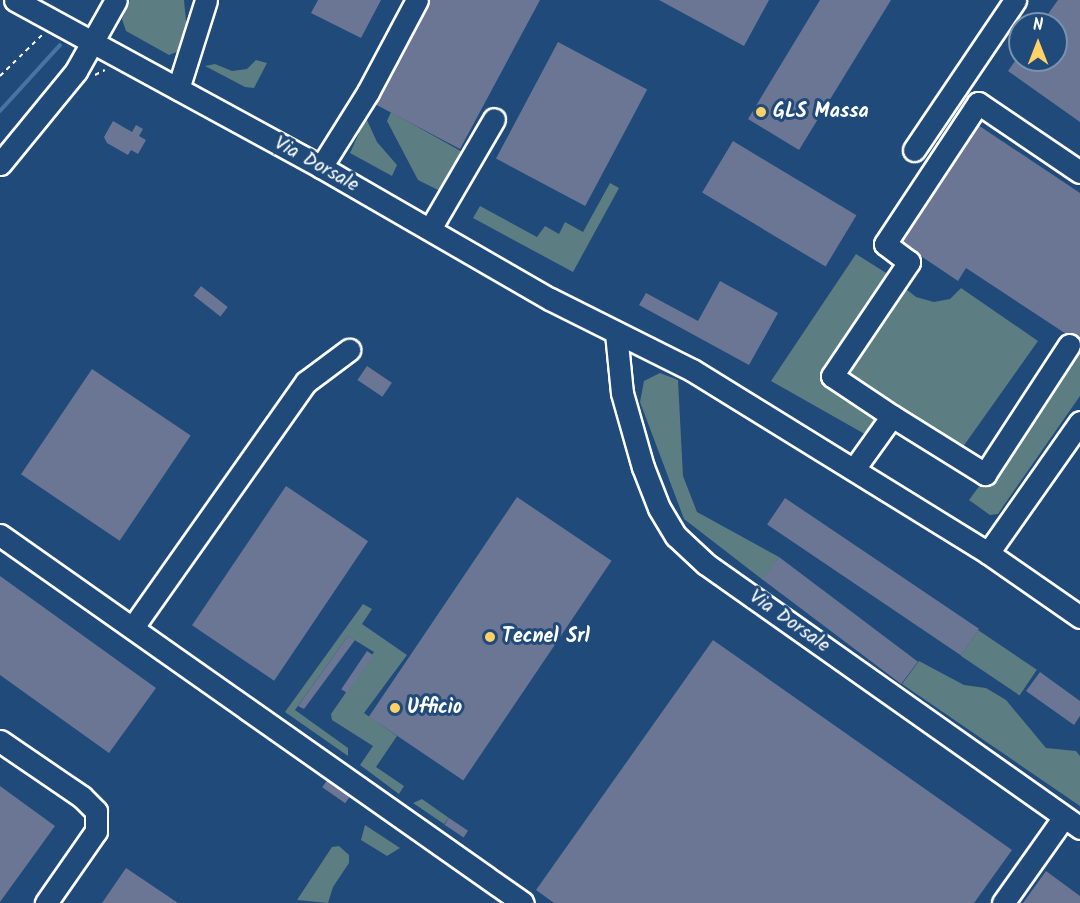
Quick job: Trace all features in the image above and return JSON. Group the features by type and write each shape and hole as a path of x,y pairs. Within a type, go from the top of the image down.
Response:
{"street":[{"name":"Via Dorsale","path":"15,0 321,167 616,333 692,370 988,553 1080,617"},
{"path":"0,164 76,71 116,0"},
{"path":"178,89 206,0"},
{"path":"321,167 417,0"},
{"path":"914,150 1016,0"},
{"path":"1069,345 985,474 832,376 909,262 885,244 978,103 1080,172"},
{"path":"430,229 494,119"},
{"name":"Via Dorsale","path":"616,333 622,393 643,467 658,508 676,536 706,564 1072,823"},
{"path":"133,627 306,382 349,350"},
{"path":"854,470 892,416"},
{"path":"988,553 1080,422"},
{"path":"0,535 523,903"},
{"path":"0,741 82,797 96,811 96,831 46,903"},
{"path":"1003,903 1072,823"}],"path":[{"path":"0,76 54,21"}],"green space":[{"path":"130,0 184,0 188,43 184,49 169,55 126,31 122,19"},
{"path":"256,60 267,63 254,88 245,87 205,66 215,64 232,71 247,69"},
{"path":"391,112 466,154 444,193 418,180 387,121"},
{"path":"366,118 377,142 397,165 392,176 350,153"},
{"path":"610,183 619,188 573,272 473,218 480,206 537,237 545,226 559,234 565,222 583,232"},
{"path":"856,254 891,276 830,365 881,419 870,437 771,381"},
{"path":"900,284 916,297 934,302 950,299 961,288 1038,341 960,451 842,375"},
{"path":"1080,349 1080,396 998,514 990,515 969,500"},
{"path":"660,373 678,380 683,476 697,512 779,557 763,580 684,519 640,402 644,381"},
{"path":"363,604 372,609 362,624 407,655 364,713 397,736 376,767 404,786 399,794 360,765 373,746 332,720 331,714 374,652 348,636 295,710 348,748 348,756 285,712"},
{"path":"978,630 1037,670 1020,695 961,656"},
{"path":"919,661 964,685 986,688 1006,700 1046,748 1076,751 1080,756 1080,806 902,684"},
{"path":"422,799 449,818 444,824 413,803"},
{"path":"365,825 400,848 387,856 361,840"},
{"path":"339,846 349,855 349,863 333,887 328,903 297,900 332,847"}],"building":[{"path":"318,0 381,0 361,38 311,13"},
{"path":"426,0 540,0 460,149 371,102"},
{"path":"659,0 769,0 744,46"},
{"path":"820,0 891,0 799,150 748,119"},
{"path":"1058,0 1080,0 1080,122 1009,72 1068,72 1068,12 1050,12"},
{"path":"558,42 647,89 585,206 496,159"},
{"path":"113,121 132,132 136,125 143,129 139,136 146,140 138,154 131,150 128,155 107,143 104,137"},
{"path":"978,125 1080,193 1080,343 966,268 958,281 900,242"},
{"path":"733,141 856,215 826,267 702,192"},
{"path":"720,281 778,313 749,365 639,305 646,293 698,321"},
{"path":"201,286 228,307 220,316 194,295"},
{"path":"367,366 392,383 382,397 357,380"},
{"path":"92,369 191,436 120,541 21,474"},
{"path":"286,486 368,541 274,681 192,625"},
{"name":"Tecnel Srl","path":"517,497 612,561 463,780 369,717"},
{"path":"785,498 979,629 961,655 767,525"},
{"path":"779,557 918,662 901,684 762,579"},
{"path":"0,576 156,688 109,753 0,675"},
{"path":"348,636 355,640 304,709 298,706"},
{"path":"713,640 1012,850 974,903 554,903 536,890"},
{"path":"367,651 373,655 347,693 341,689"},
{"path":"1040,672 1080,701 1080,716 1074,725 1026,691"},
{"path":"328,779 351,795 345,803 322,787"},
{"path":"0,786 55,826 0,902"},
{"path":"449,818 468,831 464,837 445,825"},
{"path":"126,868 178,903 102,903"},
{"path":"1046,871 1080,896 1080,903 1023,903"}],"waterway":[{"path":"0,111 60,45"}],"place":[{"name":"GLS Massa","path":"761,112"},
{"name":"Tecnel Srl","path":"490,637"},
{"name":"Ufficio","path":"395,708"}]}
